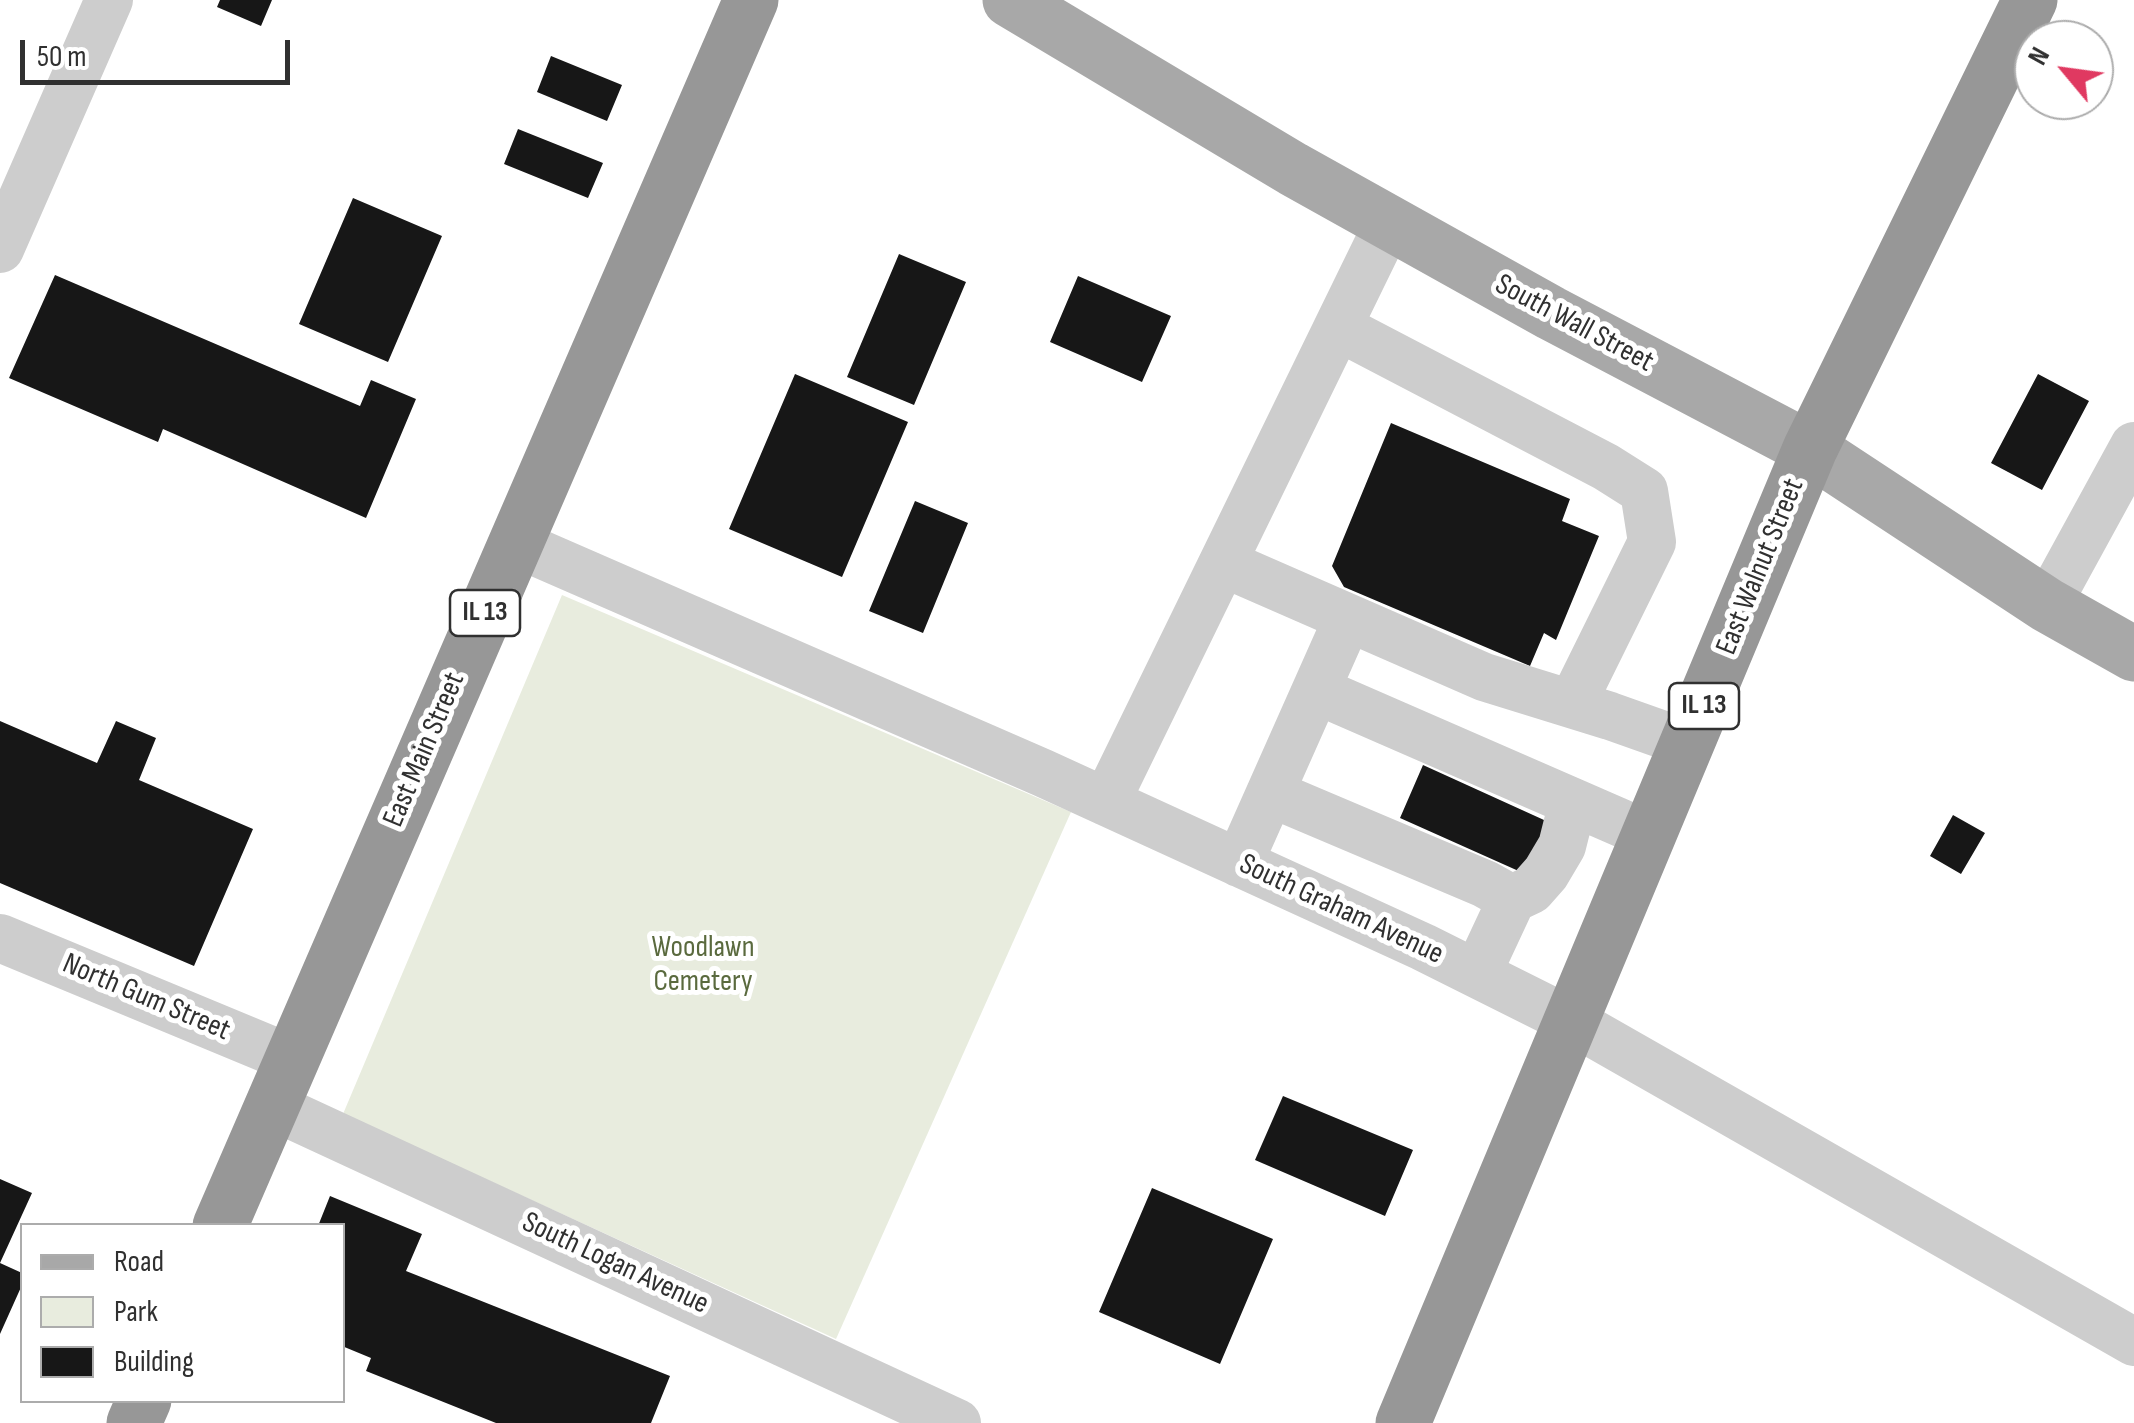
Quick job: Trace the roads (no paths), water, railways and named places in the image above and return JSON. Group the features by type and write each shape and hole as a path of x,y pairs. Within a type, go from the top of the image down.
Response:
{"highway":[{"name":"East Main Street","path":"221,1223 751,0"},
{"name":"East Walnut Street","path":"1404,1423 1810,449 2030,0"}],"main road":[{"name":"South Wall Street","path":"1010,0 1551,313 1810,449 2046,605 2134,654"}],"street":[{"path":"0,249 109,0"},
{"path":"1106,802 1389,222"},
{"path":"1338,327 1644,490 1652,542 1572,704"},
{"path":"2046,605 2134,446"},
{"name":"South Graham Avenue","path":"515,543 1106,802 1478,974 1573,1022 2134,1342"},
{"path":"1223,564 1484,677 1689,744"},
{"path":"1239,862 1347,620"},
{"path":"1316,690 1651,836"},
{"path":"1270,793 1485,884 1522,894"},
{"path":"1478,974 1522,894 1546,873 1562,846 1573,802"},
{"name":"North Gum Street","path":"4,954 282,1083"},
{"name":"South Logan Avenue","path":"282,1083 957,1423"}],"park label":[{"name":"Woodlawn Cemetery","path":"703,965"}]}
